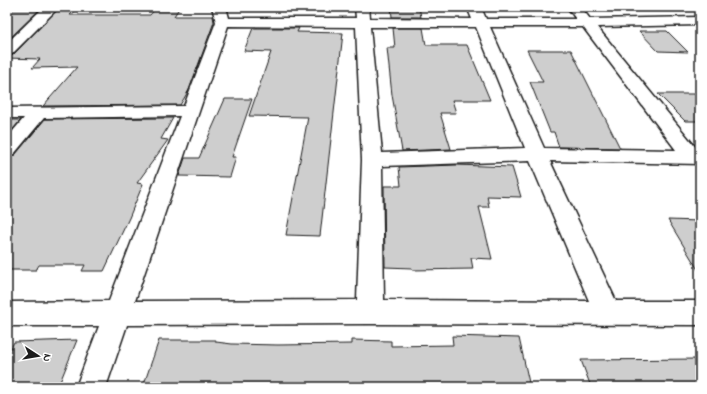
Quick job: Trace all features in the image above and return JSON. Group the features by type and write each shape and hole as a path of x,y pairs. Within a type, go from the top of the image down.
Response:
{"street":[{"path":"7,51 52,7"},
{"path":"574,7 696,157"},
{"path":"675,7 696,21"},
{"path":"91,387 189,111 221,15 477,15 586,23 696,21"},
{"path":"363,15 372,160 370,312"},
{"path":"477,15 536,154 608,313"},
{"path":"7,30 28,30"},
{"path":"7,113 189,111"},
{"path":"7,150 39,112"},
{"path":"372,160 536,154 696,157"},
{"path":"7,314 370,312 700,313"}],"building":[{"path":"7,7 42,7 7,41"},
{"path":"60,7 78,7 70,15 150,15 157,7 180,7 174,16 213,16 214,22 189,90 180,105 43,106 77,67 32,68 40,59 7,57 13,55"},
{"path":"391,7 419,7 421,17 392,17"},
{"path":"253,28 299,28 297,32 343,33 320,236 286,235 308,117 249,116 271,52 244,51"},
{"path":"393,28 423,28 426,45 467,45 490,100 452,100 456,113 440,113 451,149 402,151 392,95 387,48 395,48"},
{"path":"639,31 667,31 688,52 658,51"},
{"path":"527,50 571,50 620,148 559,147 554,132 550,132 530,82 543,82"},
{"path":"658,94 700,94 700,121 685,121"},
{"path":"225,99 252,99 232,157 236,157 230,177 179,176 185,158 199,158"},
{"path":"173,118 161,139 168,140 137,183 143,184 104,271 82,271 85,265 39,265 36,270 7,270 7,157 15,155 45,119"},
{"path":"7,120 21,120 7,136"},
{"path":"456,165 512,167 521,197 487,196 489,207 479,207 492,259 471,258 473,269 412,270 412,268 385,267 384,186 401,186 399,167"},
{"path":"668,220 700,221 700,273"},
{"path":"452,336 519,338 530,387 143,387 159,340 216,340 216,342 232,344 278,345 352,344 352,340 391,341 391,346 453,345"},
{"path":"77,340 58,387 7,387 7,356 14,342"},
{"path":"700,359 700,387 591,387 581,360"}]}
